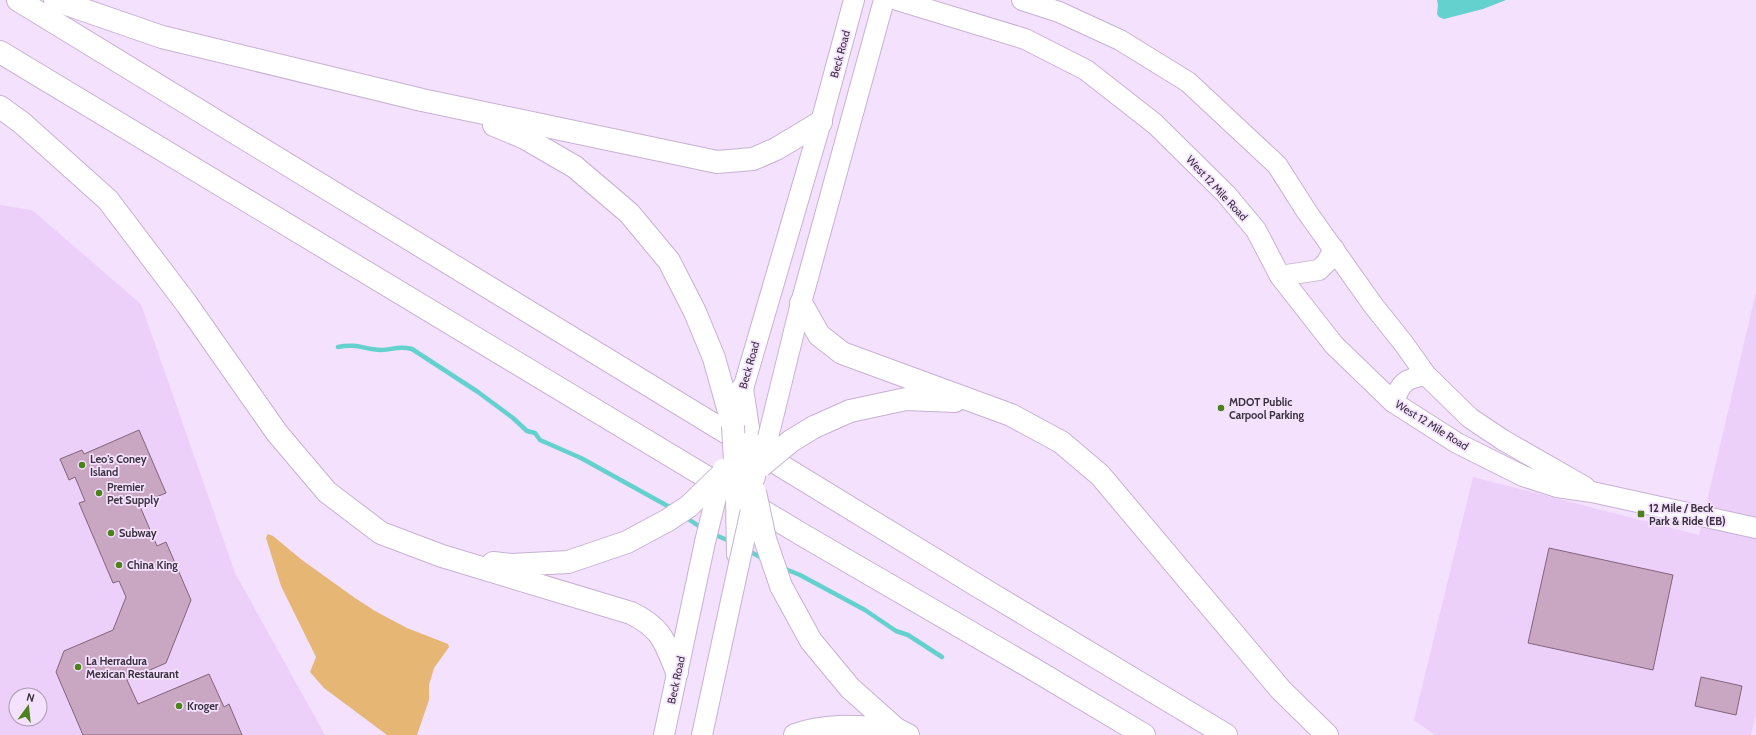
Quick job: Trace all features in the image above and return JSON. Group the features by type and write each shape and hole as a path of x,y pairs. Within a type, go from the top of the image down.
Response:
{"highway":[{"path":"18,0 984,590 1226,735"},
{"path":"55,0 162,37 422,100 717,162 753,159 776,149 821,122"},
{"path":"0,52 801,534 1024,663 1144,735"},
{"path":"422,100 480,120 525,138 575,167 629,213 668,261 695,312 714,358 733,426 728,467"},
{"path":"0,107 22,123 108,200 186,303 277,433 327,492 381,533 442,556 637,616 647,621 657,630 667,646 677,672"},
{"path":"801,303 819,335 842,353 1010,415 1061,442 1100,475 1282,690 1327,735"},
{"path":"742,389 750,442 752,484 764,539 781,586 811,641 850,688 902,732"},
{"path":"705,542 752,484 791,441 814,427 850,411 906,399 956,402 1010,415"},
{"path":"442,556 512,565 568,562 627,542 668,520 689,506 728,467 750,442 775,409"},
{"path":"728,467 752,484"},
{"path":"738,564 752,484"},
{"path":"795,735 829,727 856,727 902,732"}],"main road":[{"name":"Beck Road","path":"733,426 742,389 821,122 854,0"},
{"path":"752,484 775,409 801,303 884,0"},
{"name":"West 12 Mile Road","path":"897,0 1025,38 1086,70 1155,124 1226,194 1256,230 1280,276 1334,345 1393,402 1457,443 1523,476 1557,487 1592,492 1756,528"},
{"name":"West 12 Mile Road","path":"1022,0 1060,12 1120,40 1188,82 1277,164 1307,212 1426,375 1470,418 1503,440 1579,483 1592,492"},
{"path":"1280,276 1318,270 1327,262 1334,249"},
{"path":"1393,402 1401,386 1410,378 1426,375"},
{"name":"Beck Road","path":"664,735 705,542 728,467"},
{"path":"702,735 738,564"}],"shaded area":[{"path":"1437,0 1506,0 1483,9 1444,19 1439,17 1437,14"},
{"path":"0,205 32,210 141,304 235,573 325,735 0,735"},
{"path":"1756,292 1756,715 1751,735 1435,735 1414,720 1473,477 1699,535"},
{"path":"268,534 273,536 302,560 375,611 407,628 448,644 449,647 434,668 429,685 429,700 417,735 387,735 324,688 310,672 316,657 281,586 266,538"}],"building":[{"path":"139,430 166,493 139,504 157,546 166,542 191,600 166,663 127,680 138,704 209,674 224,707 229,704 242,735 83,735 56,672 64,651 113,630 126,597 119,581 113,583 79,503 85,501 75,477 69,480 60,459 82,450 84,454"},
{"path":"1549,548 1673,575 1653,670 1528,643"},
{"path":"1701,677 1742,686 1736,715 1695,706"}],"waterway":[{"path":"338,347 355,346 381,350 399,348 412,349 478,392 513,418 527,431 535,433 540,440 581,458 673,509"},
{"path":"684,516 703,529"},
{"path":"713,534 732,542"},
{"path":"747,550 764,559"},
{"path":"783,568 800,575 865,610 896,631 908,635 942,657"}],"place":[{"name":"MDOT Public Carpool Parking","path":"1221,408"},
{"name":"Leo's Coney Island","path":"82,465"},
{"name":"Premier Pet Supply","path":"99,493"},
{"name":"12 Mile / Beck Park & Ride (EB)","path":"1641,514"},
{"name":"Subway","path":"111,533"},
{"name":"China King","path":"119,565"},
{"name":"La Herradura Mexican Restaurant","path":"78,667"},
{"name":"Kroger","path":"179,706"}]}
